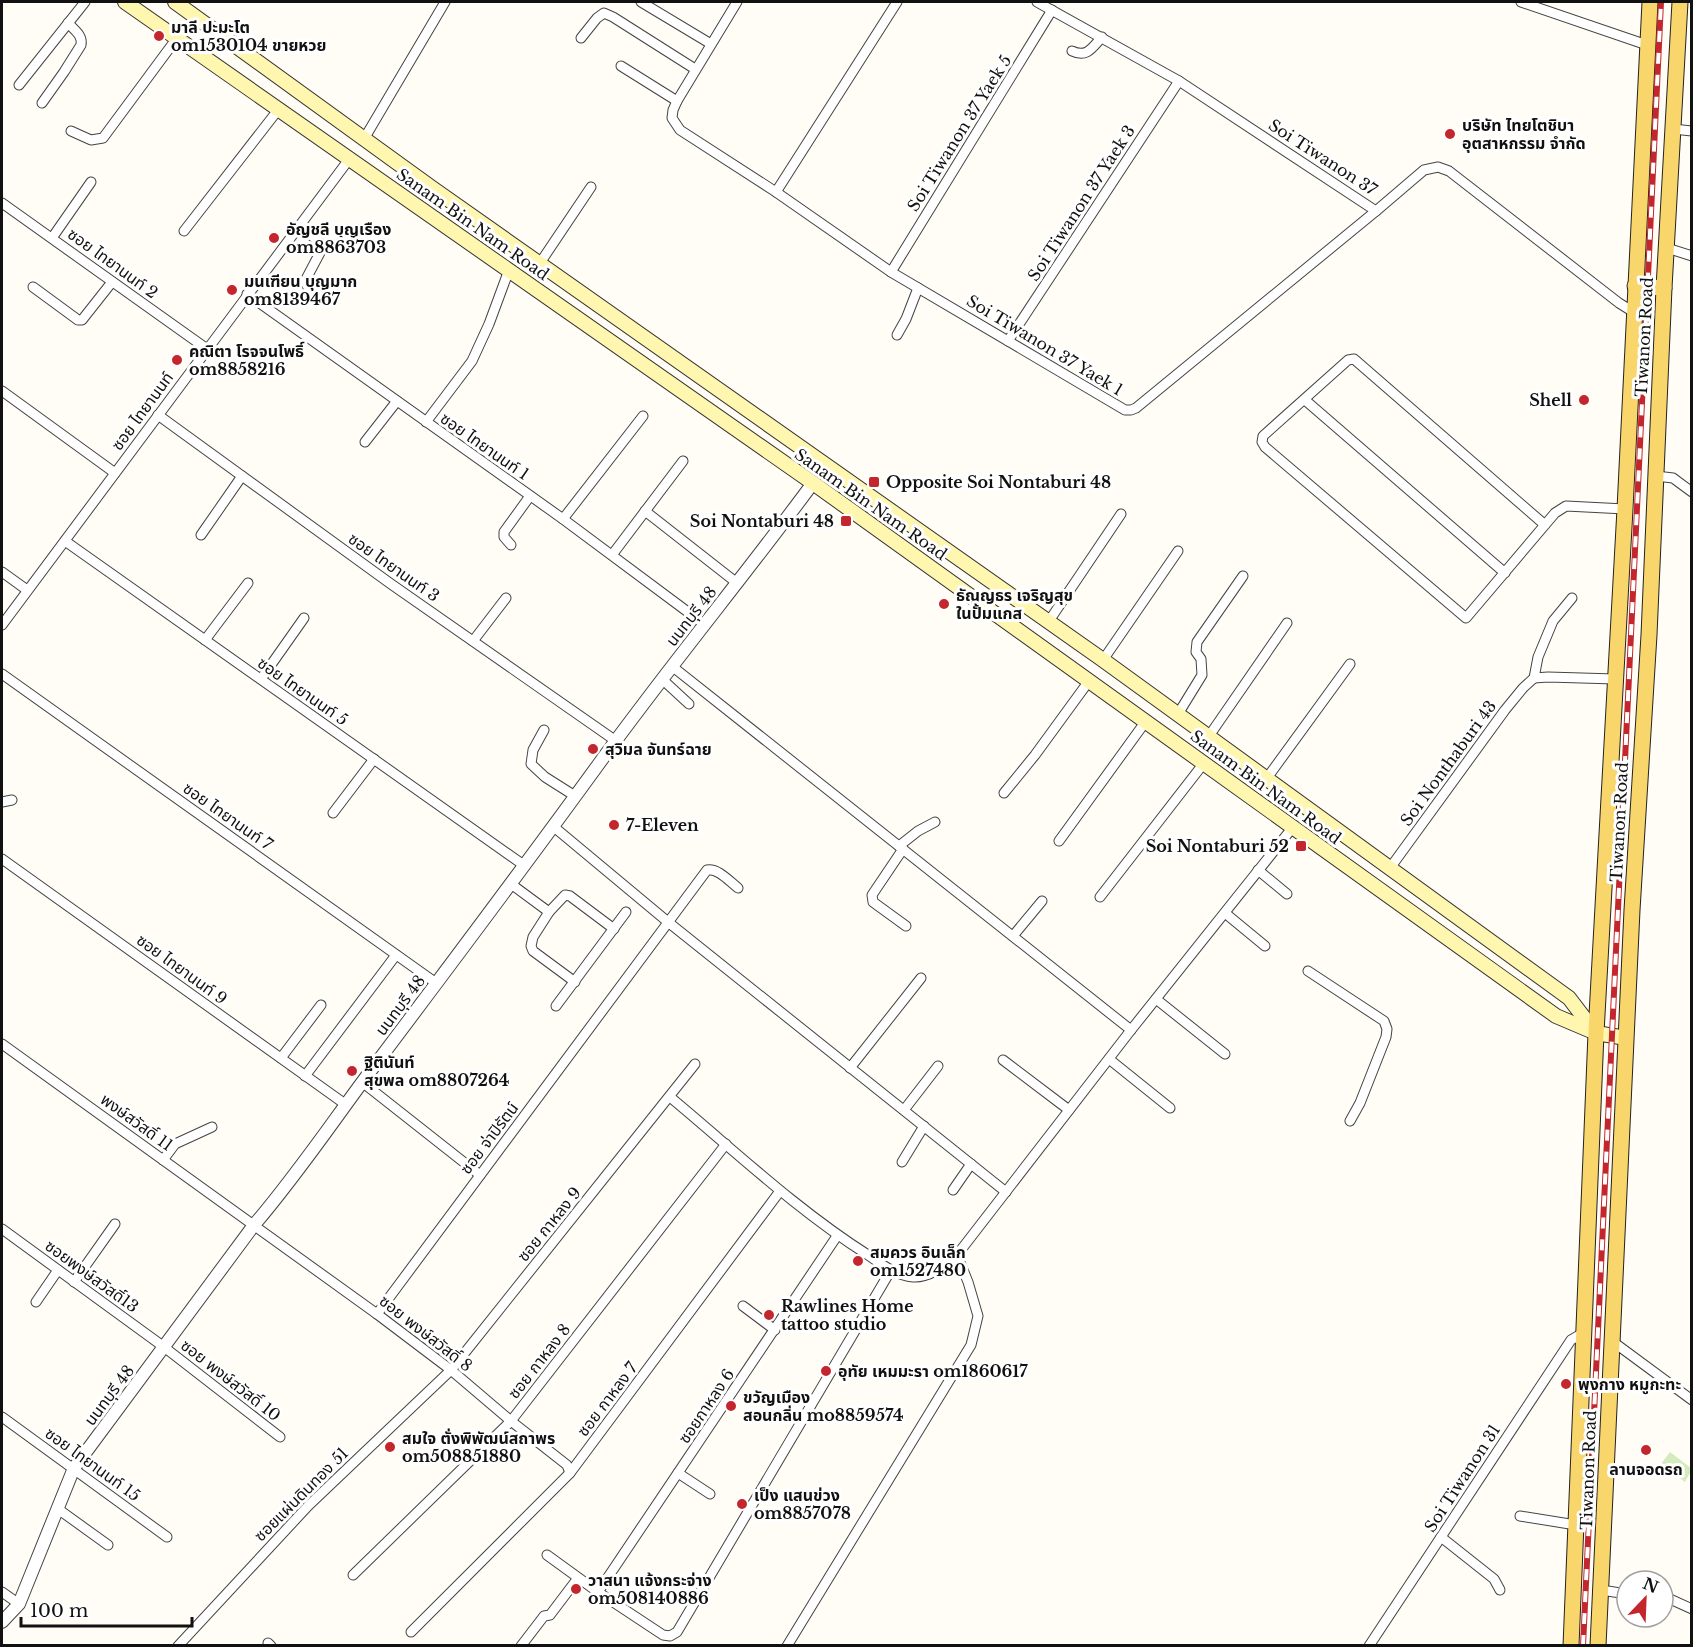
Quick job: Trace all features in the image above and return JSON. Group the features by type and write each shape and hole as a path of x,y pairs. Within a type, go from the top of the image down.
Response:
{"main road":[{"name":"Sanam Bin Nam Road","path":"125,2 143,6 177,38 813,483 1556,1016 1596,1034 1626,1038"},
{"name":"Sanam Bin Nam Road","path":"175,2 364,139 1049,621 1267,778 1569,998 1596,1034"},
{"name":"Tiwanon Road","path":"1571,1646 1596,1034 1650,2"},
{"name":"Tiwanon Road","path":"1598,1646 1632,910 1649,635 1664,288 1680,2"},
{"path":"350,158 364,139"},
{"path":"1635,286 1664,288"},
{"path":"813,483 827,465"}],"street":[{"path":"19,85 85,2"},
{"path":"364,139 445,2"},
{"path":"641,2 711,44"},
{"path":"621,66 677,100 737,2"},
{"path":"776,192 897,2"},
{"name":"Soi Tiwanon 37","path":"1037,2 1179,81 1376,211 1424,170 1438,167 1449,171 1635,313"},
{"path":"1521,2 1647,45"},
{"name":"Soi Tiwanon 37 Yaek 5","path":"891,272 1052,10"},
{"path":"581,38 604,13 695,69"},
{"path":"42,103 81,45 80,36 68,23"},
{"path":"1072,51 1080,55 1085,54 1102,37"},
{"path":"71,131 91,140 103,138 177,38"},
{"name":"Soi Tiwanon 37 Yaek 3","path":"1008,341 1179,81"},
{"name":"Soi Tiwanon 37 Yaek 1","path":"677,100 672,118 681,130 776,192 891,272 1125,410 1131,410 1145,401 1376,211"},
{"path":"184,231 278,110"},
{"path":"1673,129 1692,131"},
{"name":"ซอย ไทยานนท์","path":"2,625 350,158"},
{"path":"52,238 91,182"},
{"path":"540,263 591,187"},
{"name":"ซอย ไทยานนท์ 2","path":"2,203 207,349"},
{"path":"299,226 323,247 305,281 312,296"},
{"path":"1666,249 1692,256"},
{"path":"426,422 472,360 489,324 509,270"},
{"path":"33,288 78,320 82,320 112,282"},
{"path":"897,335 906,320 918,288"},
{"name":"ซอย ไทยานนท์ 1","path":"248,294 563,519 704,624"},
{"path":"1545,525 1354,359 1348,360 1263,436 1262,442 1265,447 1466,618 1505,573 1545,525 1555,513 1566,506 1625,509"},
{"path":"2,391 115,473"},
{"path":"1305,400 1505,573"},
{"path":"365,442 397,401"},
{"name":"ซอย ไทยานนท์ 3","path":"158,415 472,641 616,741"},
{"path":"563,519 643,416"},
{"path":"612,555 683,460"},
{"path":"201,535 242,476"},
{"path":"1656,476 1673,478 1692,492"},
{"name":"นนทบุรี 48","path":"2,1622 19,1604 75,1468 616,741 813,483"},
{"path":"510,545 504,537 504,532 530,496"},
{"path":"645,511 737,583"},
{"path":"1049,621 1121,514"},
{"name":"ซอย ไทยานนท์ 5","path":"65,541 525,866"},
{"path":"1103,660 1178,550"},
{"path":"2,572 27,590"},
{"path":"1178,714 1202,675 1200,659 1196,652 1197,642 1243,576"},
{"path":"205,640 248,583"},
{"path":"472,641 506,597"},
{"path":"1572,598 1553,621 1538,657 1533,678 1615,679"},
{"path":"261,680 304,618"},
{"path":"1209,736 1287,623"},
{"path":"1267,778 1350,664"},
{"path":"673,667 1131,1029"},
{"name":"ซอย ไทยานนท์ 7","path":"2,674 436,983"},
{"name":"Soi Nonthaburi 43","path":"1390,868 1505,710 1533,678"},
{"path":"663,680 689,704"},
{"path":"1004,793 1089,681"},
{"path":"1059,841 1146,721"},
{"path":"543,730 533,750 531,764 545,777 575,796"},
{"path":"333,813 374,759"},
{"path":"1100,897 1204,763"},
{"path":"906,926 873,902 872,895 901,847 918,831 935,822"},
{"path":"554,827 1006,1192"},
{"path":"670,1097 780,1191 837,1236 891,1270 914,1277 936,1272 957,1255 1131,1029 1293,827"},
{"name":"ซอย ไทยานนท์ 9","path":"2,859 345,1104"},
{"name":"ซอย จ่าปิรัตน์","path":"377,1314 707,870 712,869 738,888"},
{"path":"1258,870 1287,894"},
{"path":"511,884 549,912"},
{"path":"574,982 533,951 531,946 533,936 549,912 565,895 574,899 614,929"},
{"path":"1012,936 1042,901"},
{"path":"556,1006 626,912"},
{"path":"1224,913 1265,946"},
{"path":"305,1076 396,955"},
{"path":"1308,971 1384,1021 1387,1029 1386,1037 1360,1103 1350,1121"},
{"path":"850,1068 921,978"},
{"path":"1156,999 1225,1054"},
{"path":"281,1058 321,1005"},
{"name":"พงษ์สวัสดิ์ 11","path":"2,1044 254,1225"},
{"path":"1109,1059 1170,1108"},
{"path":"1003,1060 1069,1110"},
{"name":"ซอย กาหลง 9","path":"451,1370 695,1064"},
{"path":"904,1110 938,1066"},
{"path":"362,1082 480,1175"},
{"path":"902,1162 924,1126"},
{"path":"163,1160 175,1144 212,1127"},
{"name":"ซอย กาหลง 8","path":"353,1575 511,1421 726,1144"},
{"path":"953,1190 971,1164"},
{"name":"ซอย กาหลง 7","path":"411,1632 570,1473 780,1191"},
{"path":"75,1282 115,1224"},
{"name":"ซอย พงษ์สวัสดิ์ 8","path":"254,1225 451,1370 511,1421 567,1464 570,1473"},
{"name":"ซอยพงษ์สวัสดิ์13","path":"2,1229 164,1347"},
{"name":"ซอยกาหลง 6","path":"598,1592 837,1236"},
{"path":"787,1646 971,1345 978,1316 957,1255"},
{"path":"36,1302 58,1270"},
{"path":"547,1555 663,1635 670,1636 677,1632 891,1270"},
{"path":"743,1306 775,1330"},
{"name":"Soi Tiwanon 31","path":"1370,1646 1570,1340 1583,1333"},
{"path":"1612,1341 1692,1400"},
{"name":"ซอย พงษ์สวัสดิ์ 10","path":"164,1347 280,1437"},
{"name":"ซอยแผ่นดินทอง 51","path":"178,1646 308,1506 451,1370"},
{"name":"ซอย ไทยานนท์ 15","path":"2,1417 167,1536"},
{"path":"678,1473 710,1494"},
{"path":"58,1509 108,1545"},
{"path":"1520,1516 1576,1525"},
{"path":"1441,1537 1494,1579 1500,1590"},
{"path":"521,1646 544,1616 550,1615 578,1578"},
{"path":"1601,1590 1615,1592"},
{"path":"2,1592 19,1604"},
{"path":"1675,1601 1692,1609"}],"green space":[{"path":"1670,1452 1691,1468 1685,1482 1661,1464"}],"railway":[{"path":"1583,1646 1661,2"}],"place":[{"name":"มาลี ปะมะโต om1530104 ขายหวย","path":"159,36"},
{"name":"บริษัท ไทยโตชิบา อุตสาหกรรม จำกัด","path":"1450,134"},
{"name":"อัญชลี บุญเรือง om8863703","path":"274,238"},
{"name":"มนเฑียน บุญมาก om8139467","path":"232,290"},
{"name":"คณิตา โรจจนโพธิ์ om8858216","path":"177,360"},
{"name":"Shell","path":"1584,400"},
{"name":"Opposite Soi Nontaburi 48","path":"874,482"},
{"name":"Soi Nontaburi 48","path":"846,521"},
{"name":"ธัญญธร เจริญสุข ในปั้มแกส","path":"944,604"},
{"name":"สุวิมล จันทร์ฉาย","path":"593,749"},
{"name":"7-Eleven","path":"614,825"},
{"name":"Soi Nontaburi 52","path":"1301,846"},
{"name":"ฐิตินันท์ สุขพล om8807264","path":"352,1071"},
{"name":"สมควร อินเล็ก om1527480","path":"858,1261"},
{"name":"Rawlines Home tattoo studio","path":"769,1315"},
{"name":"อุทัย เหมมะรา om1860617","path":"826,1371"},
{"name":"พุงกาง หมูกะทะ","path":"1566,1384"},
{"name":"ขวัญเมือง สอนกลิ่น mo8859574","path":"731,1406"},
{"name":"สมใจ ตั่งพิพัฒน์สถาพร om508851880","path":"390,1447"},
{"name":"ลานจอดรถ","path":"1646,1450"},
{"name":"เป็ง แสนข่วง om8857078","path":"742,1504"},
{"name":"วาสนา แจ้งกระจ่าง om508140886","path":"576,1589"}]}
